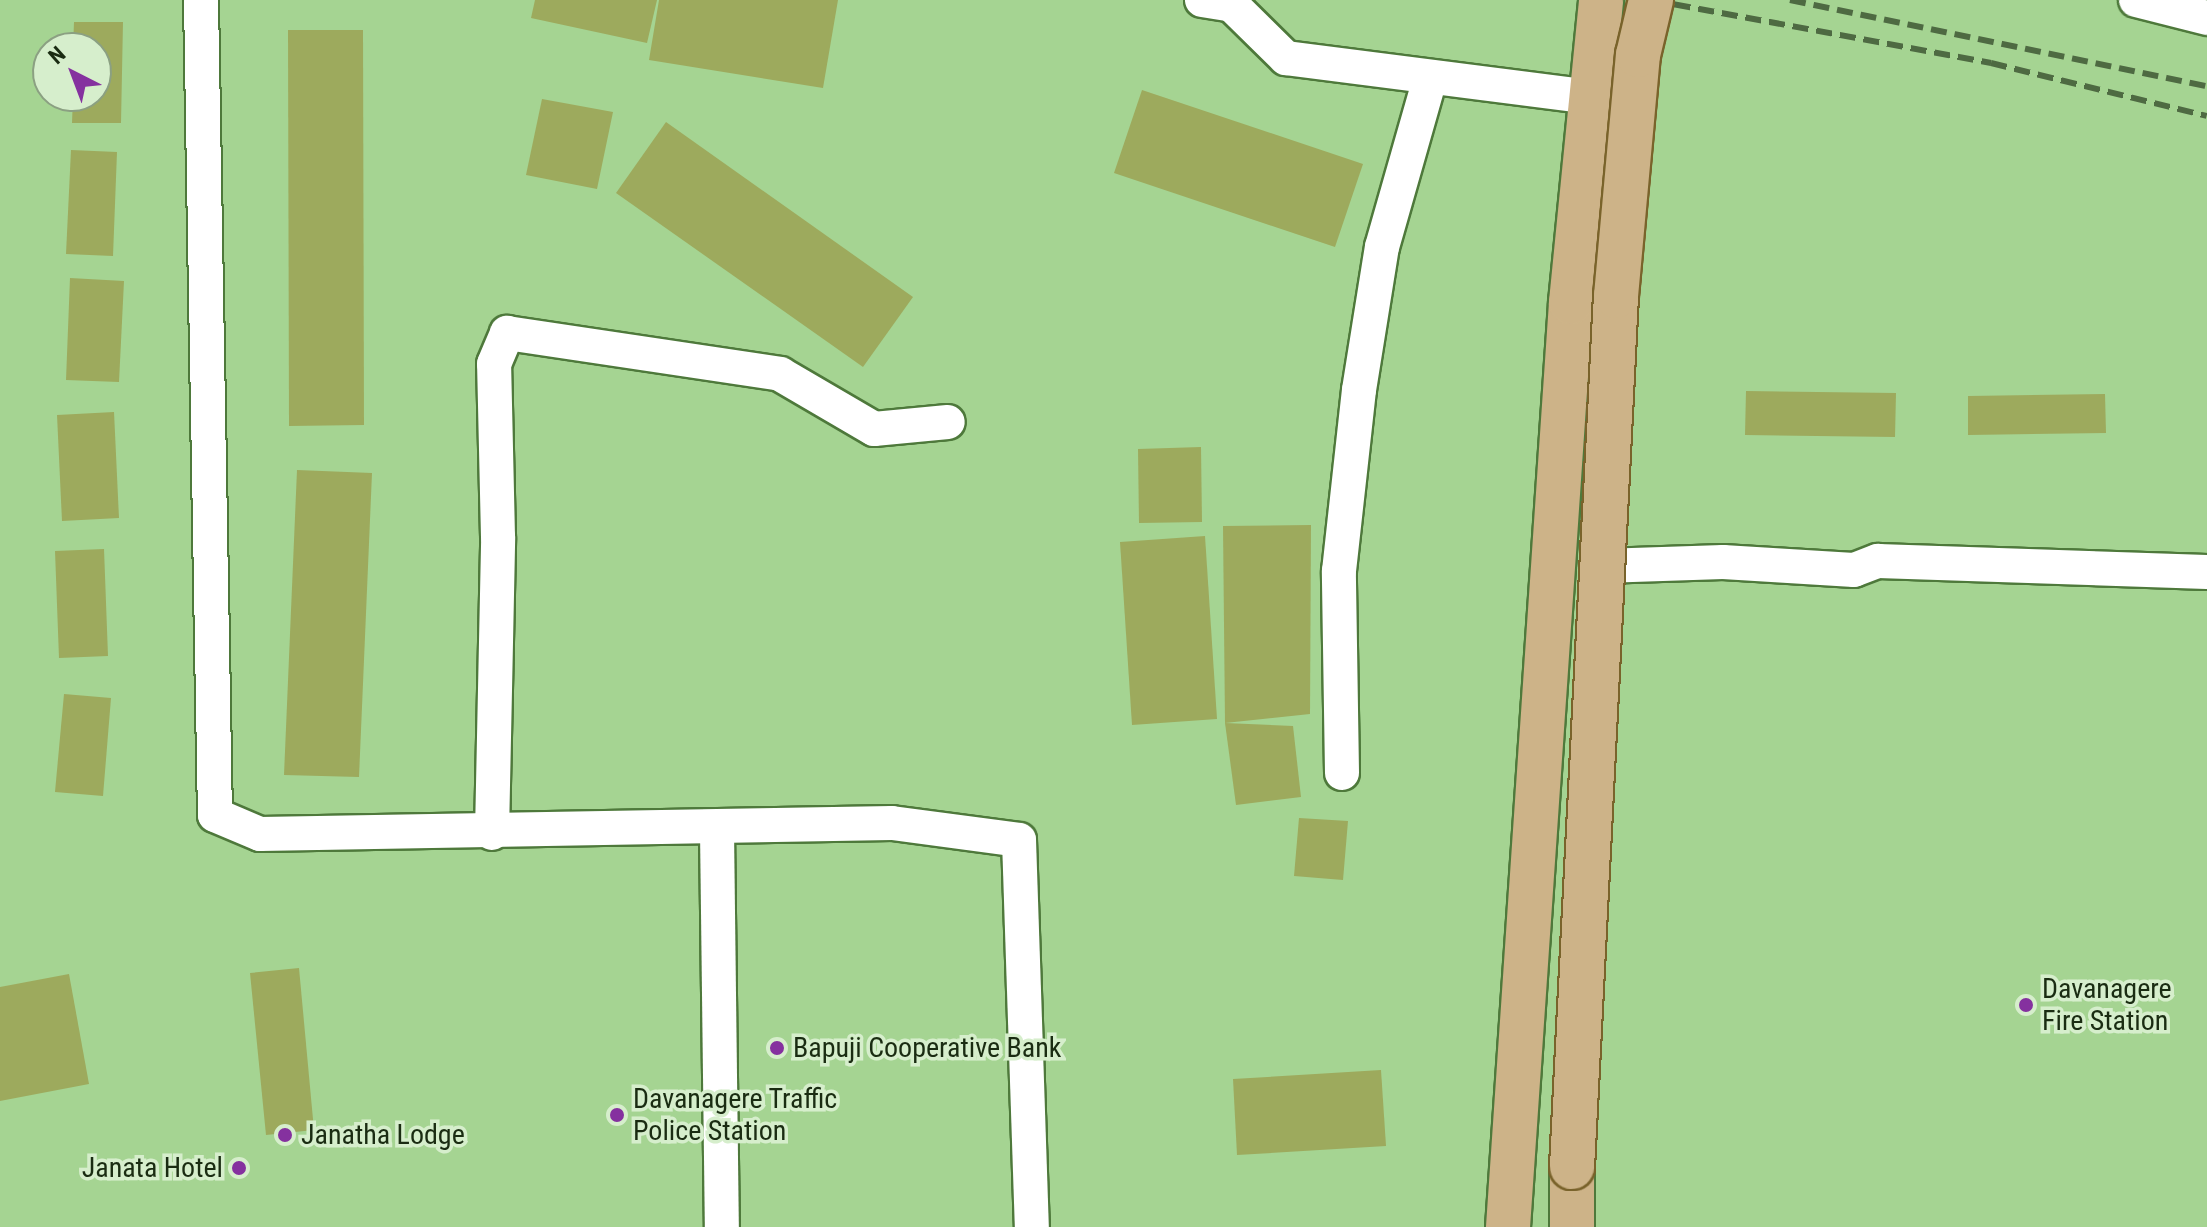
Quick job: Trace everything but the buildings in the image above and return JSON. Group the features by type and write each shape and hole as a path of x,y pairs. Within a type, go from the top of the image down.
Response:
{"main road":[{"path":"1508,1227 1571,302 1601,0"},
{"path":"1572,1227 1572,1167 1618,281 1638,55 1651,0"}],"street":[{"path":"201,0 215,815 260,834 717,830 892,823 1019,840 1032,1227"},
{"path":"1202,0 1232,5 1286,58 1430,79 1591,97"},
{"path":"2136,0 2207,18"},
{"path":"1342,773 1339,571 1359,390 1382,247 1430,79"},
{"path":"492,833 498,537 494,364 507,333 780,374 874,429 948,422"},
{"path":"1602,566 1723,562 1854,570 1878,561 2207,572"},
{"path":"717,830 722,1227"}],"railway":[{"path":"1651,0 1991,63 2207,116"},
{"path":"1790,0 2207,86"}],"place":[{"name":"Davanagere Fire Station","path":"2026,1005"},
{"name":"Bapuji Cooperative Bank","path":"777,1048"},
{"name":"Davanagere Traffic Police Station","path":"617,1115"},
{"name":"Janatha Lodge","path":"285,1135"},
{"name":"Janata Hotel","path":"239,1168"}]}
